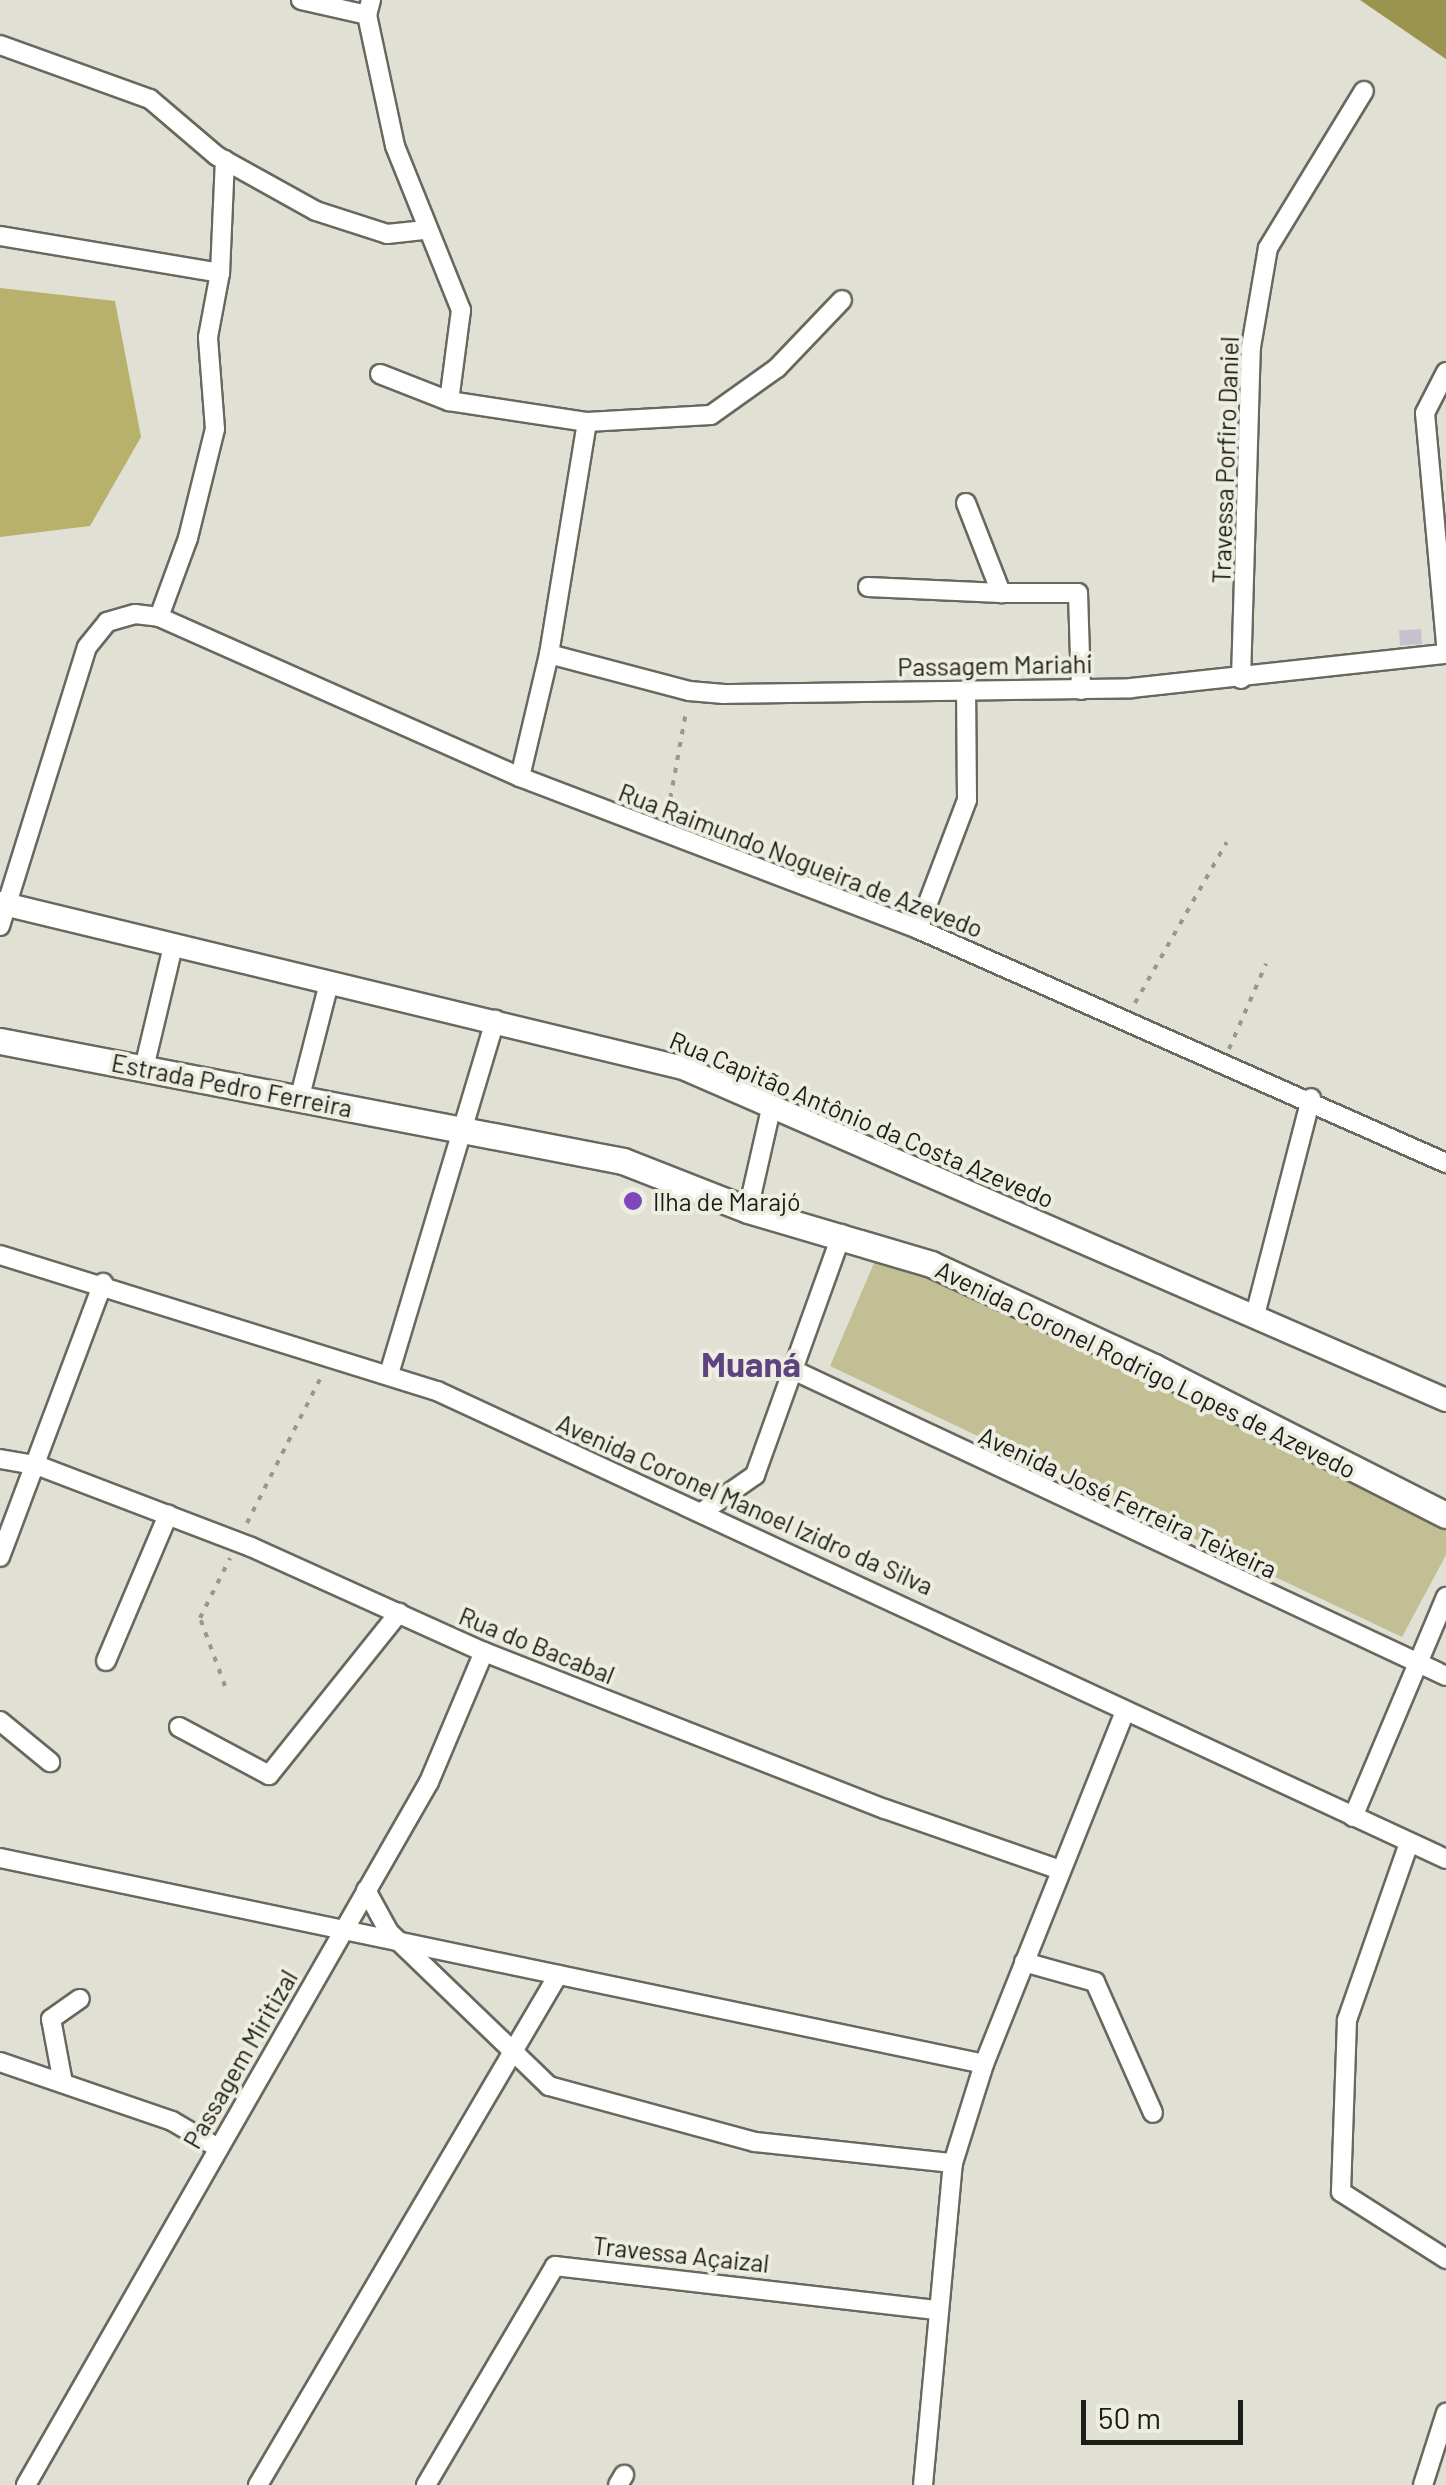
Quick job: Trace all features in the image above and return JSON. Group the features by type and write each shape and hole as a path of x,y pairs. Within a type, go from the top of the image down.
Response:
{"main road":[{"name":"Estrada Pedro Ferreira","path":"0,1041 300,1096 462,1134 570,1146 748,1210"},
{"name":"Avenida Coronel Rodrigo Lopes de Azevedo","path":"748,1210 842,1234 931,1264 1103,1343 1446,1514"}],"street":[{"path":"302,0 369,7 395,146 461,310 448,402"},
{"path":"0,45 150,99 225,160 316,211 387,234 426,230"},
{"name":"Travessa Porfiro Daniel","path":"1242,678 1251,347 1268,248 1364,92"},
{"path":"159,617 188,538 214,429 208,337 220,273 225,160"},
{"path":"0,236 220,273"},
{"path":"380,374 448,402 587,422 711,415 777,368 842,300"},
{"path":"1446,372 1426,412 1446,646"},
{"path":"520,777 548,654 587,422"},
{"path":"966,503 1001,593"},
{"path":"868,587 1078,593 1081,690"},
{"name":"Rua Raimundo Nogueira de Azevedo","path":"2,911 88,646 107,622 135,614 159,617 520,777 918,929 1445,1156"},
{"name":"Passagem Mariahi","path":"548,654 689,691 966,692 1081,690 1242,678 1446,654"},
{"path":"918,929 968,800 966,692"},
{"name":"Rua Capitão Antônio da Costa Azevedo","path":"2,911 495,1020 683,1068 1446,1400"},
{"path":"144,1068 173,946"},
{"path":"300,1096 329,983"},
{"path":"389,1374 495,1020"},
{"path":"1255,1316 1311,1098"},
{"path":"748,1210 771,1109"},
{"path":"702,1512 755,1475 842,1234"},
{"name":"Avenida Coronel Manoel Izidro da Silva","path":"0,1256 104,1283 389,1374 916,1608 1124,1714 1446,1860"},
{"path":"0,1557 38,1466 104,1283"},
{"name":"Avenida José Ferreira Teixeira","path":"791,1369 1418,1667 1446,1676"},
{"name":"Rua do Bacabal","path":"0,1458 38,1466 238,1542 484,1652 885,1809 1060,1870"},
{"path":"106,1661 168,1515"},
{"path":"1353,1817 1446,1597"},
{"path":"179,1727 269,1775 399,1614"},
{"name":"Passagem Miritizal","path":"26,2485 429,1782 484,1652"},
{"path":"924,2485 936,2310 953,2163 984,2064 1124,1714"},
{"path":"0,1721 50,1762"},
{"path":"1410,1843 1346,2020 1341,2192 1446,2259"},
{"path":"0,1858 984,2064"},
{"path":"366,1890 399,1942 549,2086 755,2142 953,2163"},
{"path":"1024,1962 1095,1982 1154,2113"},
{"path":"258,2485 558,1974"},
{"path":"63,2083 51,2020 80,1998"},
{"path":"0,2062 172,2121 218,2148"},
{"name":"Travessa Açaizal","path":"426,2485 554,2266 936,2310"},
{"path":"1423,2485 1446,2412"}],"path":[{"path":"664,835 689,691"},
{"path":"1125,1021 1227,842"},
{"path":"1223,1062 1266,964"},
{"path":"225,1686 200,1618 331,1358"}],"shaded area":[{"path":"1360,0 1446,0 1446,59"},
{"path":"0,288 115,301 141,437 90,526 0,537"},
{"path":"880,1249 1446,1516 1446,1555 1402,1637 830,1366"}],"building":[{"path":"1421,629 1422,644 1400,645 1399,631"}],"place":[{"name":"Ilha de Marajó","path":"633,1201"}],"district":[{"name":"Muaná","path":"751,1363"}]}
